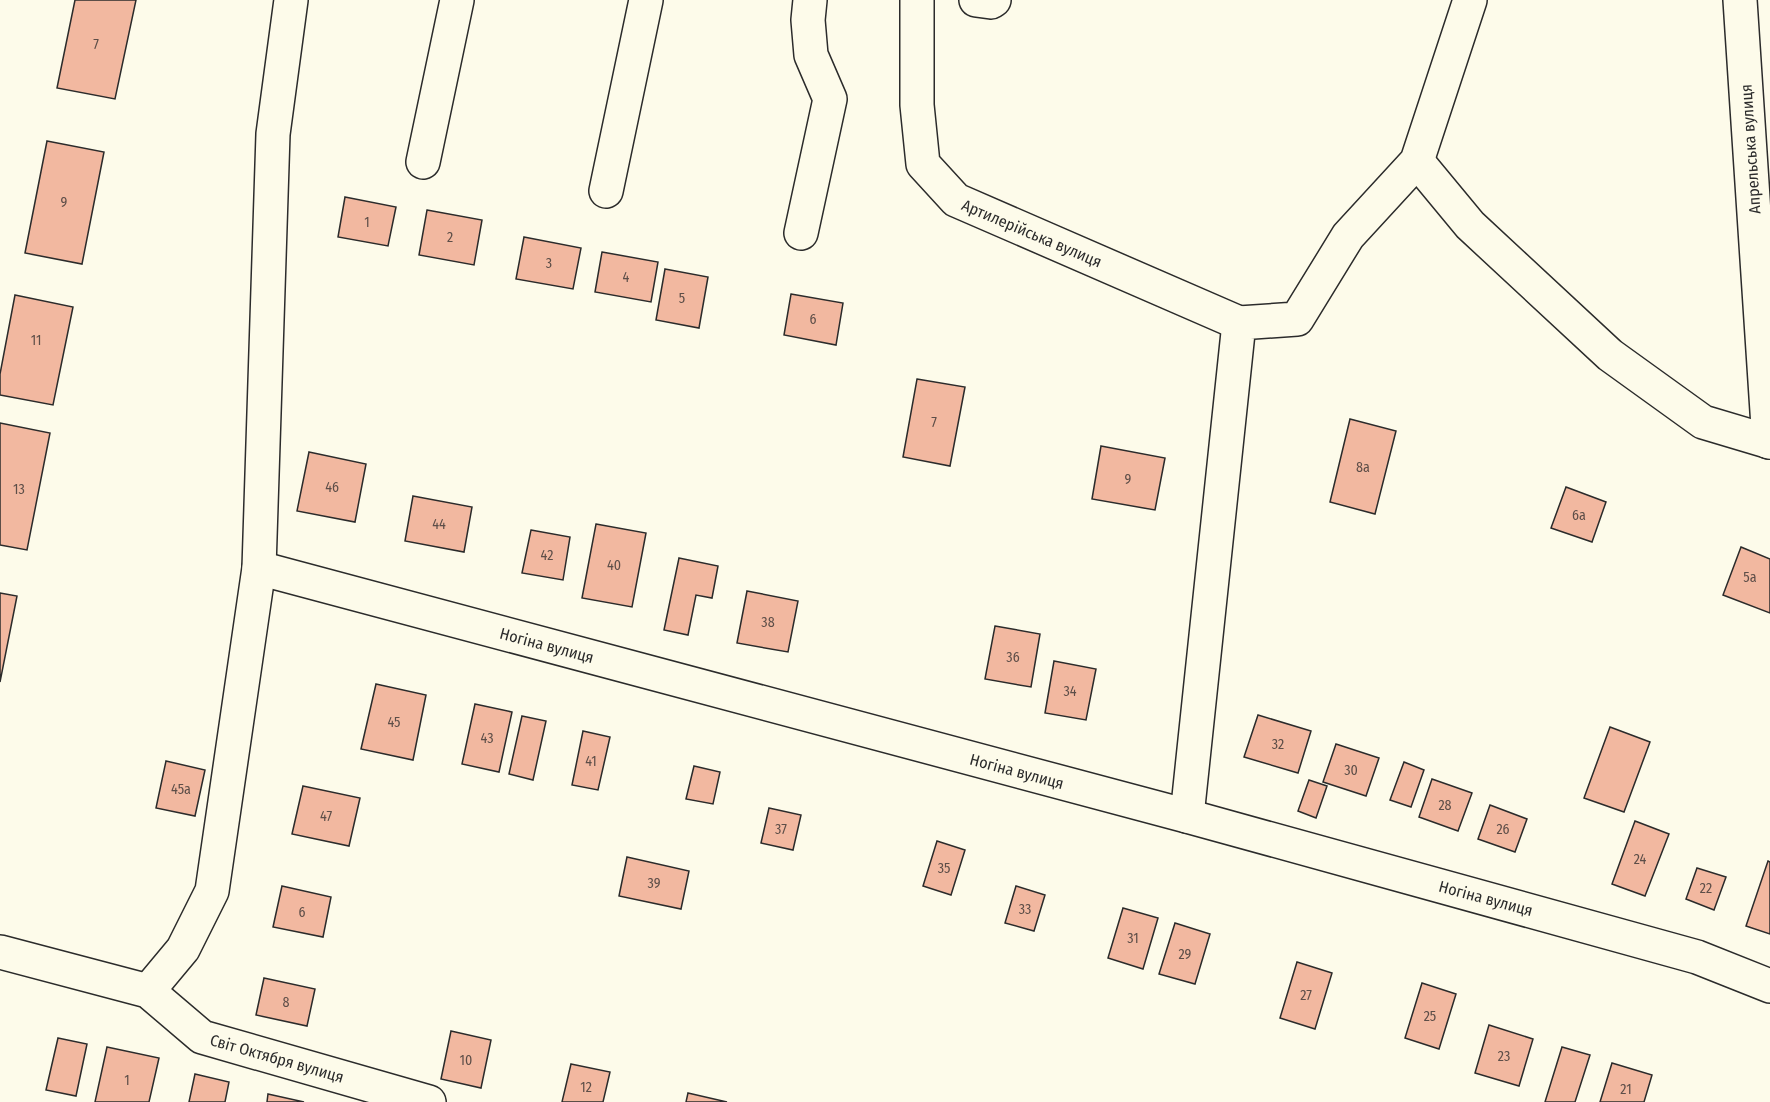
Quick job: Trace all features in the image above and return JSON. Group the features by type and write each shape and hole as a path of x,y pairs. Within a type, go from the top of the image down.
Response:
{"street":[{"path":"148,991 183,948 212,891 259,568 273,134 291,0"},
{"path":"423,162 456,0"},
{"path":"606,191 646,0"},
{"path":"801,233 830,99 811,55 807,21 810,0"},
{"name":"Артилерійська вулиця","path":"917,0 917,105 923,164 956,200 1239,323"},
{"path":"976,0 991,2 994,0"},
{"path":"1187,816 1239,323 1297,319 1348,236 1417,161 1470,0"},
{"name":"Апрельська вулиця","path":"1740,0 1769,442"},
{"path":"1417,161 1470,225 1610,356 1703,422 1769,442"},
{"name":"Ногіна вулиця","path":"259,568 1187,816 1697,957 1770,987"},
{"name":"Світ Октября вулиця","path":"0,952 148,991 202,1036 429,1102"}],"building":[{"path":"75,0 136,0 115,99 57,88"},
{"path":"47,141 104,152 82,264 25,253"},
{"path":"345,197 396,207 388,246 338,237"},
{"path":"427,210 482,220 474,265 419,255"},
{"path":"524,237 581,248 573,289 516,279"},
{"path":"602,252 658,262 651,302 595,292"},
{"path":"665,269 708,277 699,328 656,320"},
{"path":"791,294 843,303 836,345 784,335"},
{"path":"15,295 73,307 53,405 0,395 0,374"},
{"path":"917,379 965,387 950,466 903,457"},
{"path":"1350,419 1396,431 1375,514 1330,502"},
{"path":"0,423 50,433 27,550 0,545"},
{"path":"1101,446 1165,458 1155,510 1092,499"},
{"path":"309,452 366,464 355,522 297,511"},
{"path":"1566,487 1606,502 1592,542 1551,528"},
{"path":"413,496 472,507 464,552 405,541"},
{"path":"596,524 646,533 632,607 582,598"},
{"path":"531,530 570,537 563,580 522,573"},
{"path":"1741,547 1770,559 1770,613 1723,595"},
{"path":"679,558 718,566 712,598 696,595 688,635 664,630"},
{"path":"747,591 798,601 788,652 737,643"},
{"path":"0,593 17,596 0,682"},
{"path":"995,626 1040,634 1031,687 985,679"},
{"path":"1054,661 1096,669 1086,720 1045,713"},
{"path":"376,684 426,695 413,760 361,749"},
{"path":"475,704 512,712 499,772 462,764"},
{"path":"1258,715 1311,731 1298,773 1244,757"},
{"path":"522,716 546,721 533,780 509,774"},
{"path":"1610,727 1650,742 1624,812 1584,798"},
{"path":"583,731 610,737 598,790 572,785"},
{"path":"1336,744 1379,758 1366,796 1323,782"},
{"path":"166,761 205,770 195,816 156,808"},
{"path":"1404,762 1424,770 1411,807 1390,800"},
{"path":"694,766 720,772 713,804 686,799"},
{"path":"1432,779 1472,793 1458,831 1419,817"},
{"path":"1309,780 1327,786 1316,818 1298,811"},
{"path":"303,786 360,798 349,846 292,834"},
{"path":"1490,805 1527,819 1515,852 1478,839"},
{"path":"769,808 801,815 793,850 761,843"},
{"path":"1635,821 1669,834 1645,896 1612,884"},
{"path":"937,841 965,850 951,895 923,886"},
{"path":"627,857 689,871 681,909 619,896"},
{"path":"1768,861 1770,862 1770,934 1746,926"},
{"path":"1697,868 1726,877 1714,910 1686,899"},
{"path":"282,886 331,897 323,937 273,927"},
{"path":"1016,886 1045,895 1034,931 1005,923"},
{"path":"1123,908 1158,918 1143,969 1108,958"},
{"path":"1175,923 1210,934 1195,984 1159,974"},
{"path":"1297,962 1332,973 1315,1029 1280,1018"},
{"path":"264,978 315,989 307,1026 256,1015"},
{"path":"1422,983 1456,994 1439,1049 1405,1038"},
{"path":"1489,1025 1533,1039 1519,1086 1475,1073"},
{"path":"451,1031 491,1040 481,1088 441,1079"},
{"path":"58,1038 87,1044 76,1096 46,1090"},
{"path":"107,1047 159,1058 149,1102 95,1102"},
{"path":"1562,1047 1590,1055 1575,1102 1545,1102"},
{"path":"1612,1063 1652,1075 1644,1102 1600,1102"},
{"path":"571,1064 610,1072 603,1102 562,1102"},
{"path":"195,1074 229,1082 225,1102 189,1102"},
{"path":"688,1093 727,1102 686,1102"},
{"path":"268,1094 304,1102 267,1102"}]}
